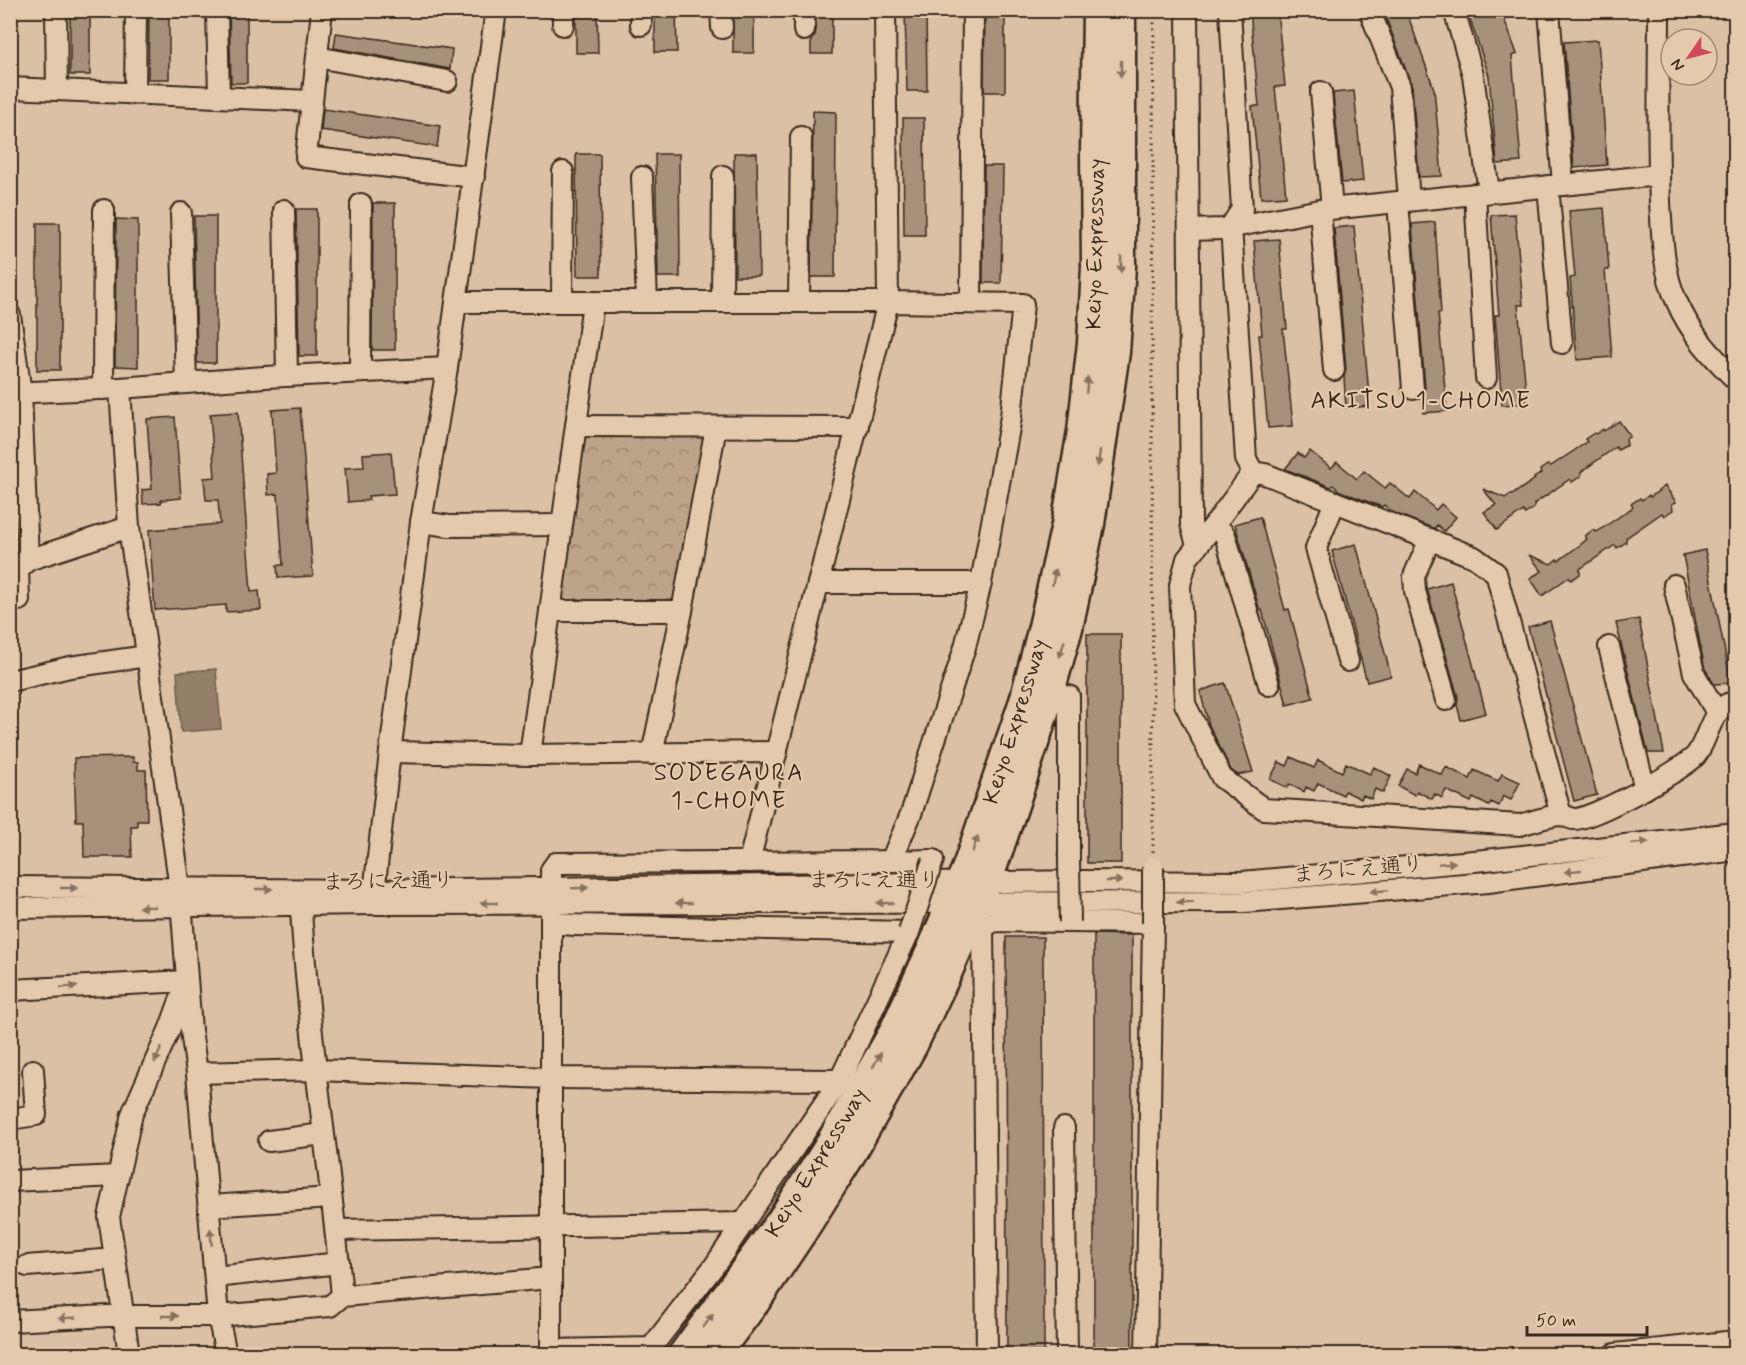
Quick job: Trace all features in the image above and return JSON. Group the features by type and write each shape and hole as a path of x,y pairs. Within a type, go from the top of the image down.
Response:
{"highway":[{"name":"Keiyo Expressway","path":"682,1354 745,1294 801,1234 841,1170 913,1045 969,893 1044,627 1082,431 1092,343 1096,267 1097,10"},
{"name":"Keiyo Expressway","path":"969,893 1014,805 1068,628 1090,524 1115,352 1121,267 1121,10"},
{"name":"Keiyo Expressway","path":"716,1354 745,1294"}],"street":[{"path":"56,10 57,90"},
{"path":"135,93 136,10"},
{"path":"217,10 219,97"},
{"path":"321,10 306,157 474,177"},
{"path":"374,897 390,752 421,522 447,368 496,10"},
{"path":"749,862 888,302 885,10"},
{"path":"970,303 973,10"},
{"path":"1188,10 1191,524 1197,545"},
{"path":"1230,10 1242,209 1231,226 1246,459 1253,472"},
{"path":"1454,10 1473,75 1482,193 1486,378"},
{"path":"1549,10 1562,343"},
{"path":"1659,10 1659,175 1662,249 1675,298 1692,332 1714,359 1736,380"},
{"path":"1371,14 1400,87 1403,201 1413,389"},
{"path":"316,57 447,81"},
{"path":"10,88 312,100"},
{"path":"1322,92 1334,370"},
{"path":"799,302 801,137"},
{"path":"562,302 563,172"},
{"path":"1189,230 1223,229 1326,209 1659,175"},
{"path":"722,302 723,176"},
{"path":"642,177 647,302"},
{"path":"360,372 361,204"},
{"path":"105,210 112,389 181,897 218,1316 226,1354"},
{"path":"284,210 287,376"},
{"path":"181,213 186,383"},
{"path":"456,302 1023,304 1011,417 981,583 965,647 922,781 891,861"},
{"path":"530,755 593,303"},
{"path":"10,315 28,560"},
{"path":"16,393 447,368"},
{"path":"576,426 858,427"},
{"path":"652,754 682,611 716,427"},
{"path":"1253,472 1265,474 1474,556 1496,573 1561,815"},
{"path":"1253,472 1187,559 1180,585 1185,704 1222,778 1264,809 1520,825 1561,815 1574,819 1595,814 1645,789 1696,756 1717,712 1731,702 1736,702"},
{"path":"1335,502 1316,548 1348,661"},
{"path":"421,522 449,526 561,525"},
{"path":"1215,524 1225,535 1269,685"},
{"path":"10,599 19,600 18,569 28,560 129,527"},
{"path":"1430,539 1414,576 1446,700"},
{"path":"818,583 981,583"},
{"path":"1674,585 1694,673 1717,712"},
{"path":"550,611 682,611"},
{"path":"1609,646 1645,789"},
{"path":"10,681 70,667 147,656"},
{"path":"1070,696 1070,921"},
{"path":"390,752 530,755 777,752"},
{"name":"まろにえ通り","path":"10,887 181,897 969,893 1242,882 1485,860 1736,833"},
{"name":"まろにえ通り","path":"969,893 1244,902 1488,882 1736,850"},
{"path":"933,860 909,932 840,1080 715,1266 651,1348 551,1352 550,923 551,870 556,862 891,861 933,860"},
{"path":"1146,1354 1153,867"},
{"name":"まろにえ通り","path":"10,908 181,897"},
{"path":"300,897 315,1070 336,1230 342,1296"},
{"path":"987,1354 983,927 995,921 1153,923"},
{"path":"550,923 909,932"},
{"path":"10,990 187,981"},
{"path":"129,1354 108,1217 132,1114 170,1028 187,981"},
{"path":"170,1028 191,1030"},
{"path":"10,1119 36,1115 33,1070"},
{"path":"197,1073 315,1070 551,1078 840,1080"},
{"path":"1064,1128 1067,1354"},
{"path":"269,1141 323,1134"},
{"path":"10,1181 118,1176"},
{"path":"209,1206 331,1198"},
{"path":"336,1230 744,1223"},
{"path":"27,1266 115,1259"},
{"path":"215,1277 339,1263"},
{"path":"10,1322 123,1316 218,1316 330,1306 342,1296 551,1278"},
{"path":"1615,1354 1736,1341"}],"path":[{"path":"1153,867 1154,10"}],"green space":[{"path":"581,435 710,435 676,606 557,605"}],"shaded area":[{"path":"216,669 221,729 181,732 177,672"}],"building":[{"path":"70,10 90,10 90,75 70,75"},
{"path":"149,10 169,10 169,79 148,79"},
{"path":"229,10 247,10 247,83 231,83"},
{"path":"576,10 597,10 598,53 576,53"},
{"path":"655,10 676,10 677,52 655,52"},
{"path":"733,10 754,10 754,53 733,53"},
{"path":"816,10 832,10 832,54 811,54 811,40 816,30"},
{"path":"905,10 926,10 927,91 907,91"},
{"path":"985,10 1005,10 1005,92 984,92"},
{"path":"1250,10 1277,10 1285,86 1275,87 1286,196 1261,198 1252,106 1259,106"},
{"path":"1383,10 1406,10 1434,89 1442,176 1419,177 1412,86"},
{"path":"1467,10 1501,10 1517,54 1512,56 1521,162 1497,164 1489,76"},
{"path":"336,33 452,49 450,69 334,48"},
{"path":"1598,40 1607,165 1574,168 1564,42"},
{"path":"1354,91 1363,181 1342,183 1333,93"},
{"path":"323,109 440,126 437,147 321,130"},
{"path":"813,111 836,112 835,277 811,277"},
{"path":"903,118 924,118 925,235 904,235"},
{"path":"734,153 757,153 759,276 735,276"},
{"path":"576,154 600,154 601,276 577,276"},
{"path":"655,154 679,154 680,277 658,277"},
{"path":"984,166 1003,166 1001,283 983,283"},
{"path":"373,203 395,203 395,350 372,350"},
{"path":"1604,208 1609,270 1605,270 1612,357 1577,360 1570,278 1575,277 1569,211"},
{"path":"296,209 317,209 317,356 299,356"},
{"path":"1515,214 1523,305 1518,305 1527,403 1502,405 1495,315 1499,315 1491,215"},
{"path":"194,216 216,216 216,363 197,363"},
{"path":"116,219 138,220 138,367 115,366"},
{"path":"1435,222 1441,313 1438,313 1447,411 1423,413 1422,397 1425,388 1412,224"},
{"path":"37,223 60,223 60,370 37,370"},
{"path":"1354,226 1370,406 1346,408 1344,377 1346,369 1334,228"},
{"path":"1279,239 1287,329 1283,329 1293,426 1268,428 1259,335 1262,335 1254,241"},
{"path":"300,408 313,576 278,578 277,565 283,565 278,494 268,495 267,474 276,473 272,410"},
{"path":"238,412 251,592 259,591 261,610 226,612 226,605 155,610 149,530 220,524 218,500 206,500 204,478 215,477 210,414"},
{"path":"175,417 181,498 161,500 161,503 143,504 142,490 152,489 147,419"},
{"path":"1619,421 1630,436 1626,439 1627,445 1618,450 1616,447 1581,472 1581,476 1572,482 1570,479 1534,504 1534,508 1525,514 1523,511 1497,530 1484,512 1496,505 1483,489 1505,498 1512,495 1535,479 1541,473 1540,470 1547,465 1551,466 1587,442 1585,439 1594,433 1603,429 1604,431"},
{"path":"1310,451 1331,468 1337,462 1357,479 1364,471 1385,488 1390,483 1410,499 1415,492 1436,510 1441,504 1456,517 1444,531 1437,525 1432,528 1392,512 1384,505 1382,507 1340,491 1333,485 1331,487 1285,469 1298,453 1304,458"},
{"path":"391,452 395,494 368,496 369,500 348,502 345,468 364,467 363,454"},
{"path":"1665,486 1676,502 1672,504 1673,510 1664,516 1662,513 1626,538 1626,542 1617,548 1615,545 1580,569 1580,574 1571,580 1569,577 1542,596 1530,578 1542,571 1529,555 1551,564 1557,559 1558,561 1587,539 1585,536 1593,530 1597,532 1633,507 1631,504 1640,498 1642,500 1649,495 1650,497"},
{"path":"1260,517 1285,610 1289,609 1313,698 1287,705 1262,610 1260,611 1235,524"},
{"path":"1356,544 1391,676 1367,682 1332,551"},
{"path":"1705,550 1731,683 1714,684 1705,669 1703,660 1683,555"},
{"path":"1451,582 1486,713 1461,720 1457,705 1458,697 1427,589"},
{"path":"1639,619 1664,753 1648,753 1616,623"},
{"path":"1550,621 1597,795 1574,801 1528,627"},
{"path":"1087,634 1121,634 1121,863 1087,863"},
{"path":"1225,683 1253,772 1238,775 1231,770 1209,725 1200,691"},
{"path":"133,757 133,762 138,762 138,770 146,770 147,820 137,820 137,826 131,826 132,857 84,857 83,821 76,821 74,758"},
{"path":"1291,757 1314,768 1318,760 1342,772 1346,763 1370,774 1374,767 1391,776 1383,793 1375,789 1371,799 1363,795 1361,799 1345,791 1343,795 1318,783 1314,791 1306,787 1304,792 1289,784 1287,788 1270,779 1279,762 1287,766"},
{"path":"1419,764 1442,775 1446,767 1470,779 1474,770 1498,781 1502,774 1520,782 1511,800 1503,796 1499,806 1491,802 1489,806 1473,798 1471,802 1446,790 1442,798 1435,794 1432,799 1417,791 1415,795 1398,786 1407,769 1415,773"},
{"path":"1094,934 1132,935 1132,1349 1094,1348"},
{"path":"1006,937 1043,937 1044,1354 1007,1354"}],"district":[{"name":"AKITSU 1-CHOME","path":"1421,400"},
{"name":"SODEGAURA 1-CHOME","path":"729,786"}]}
